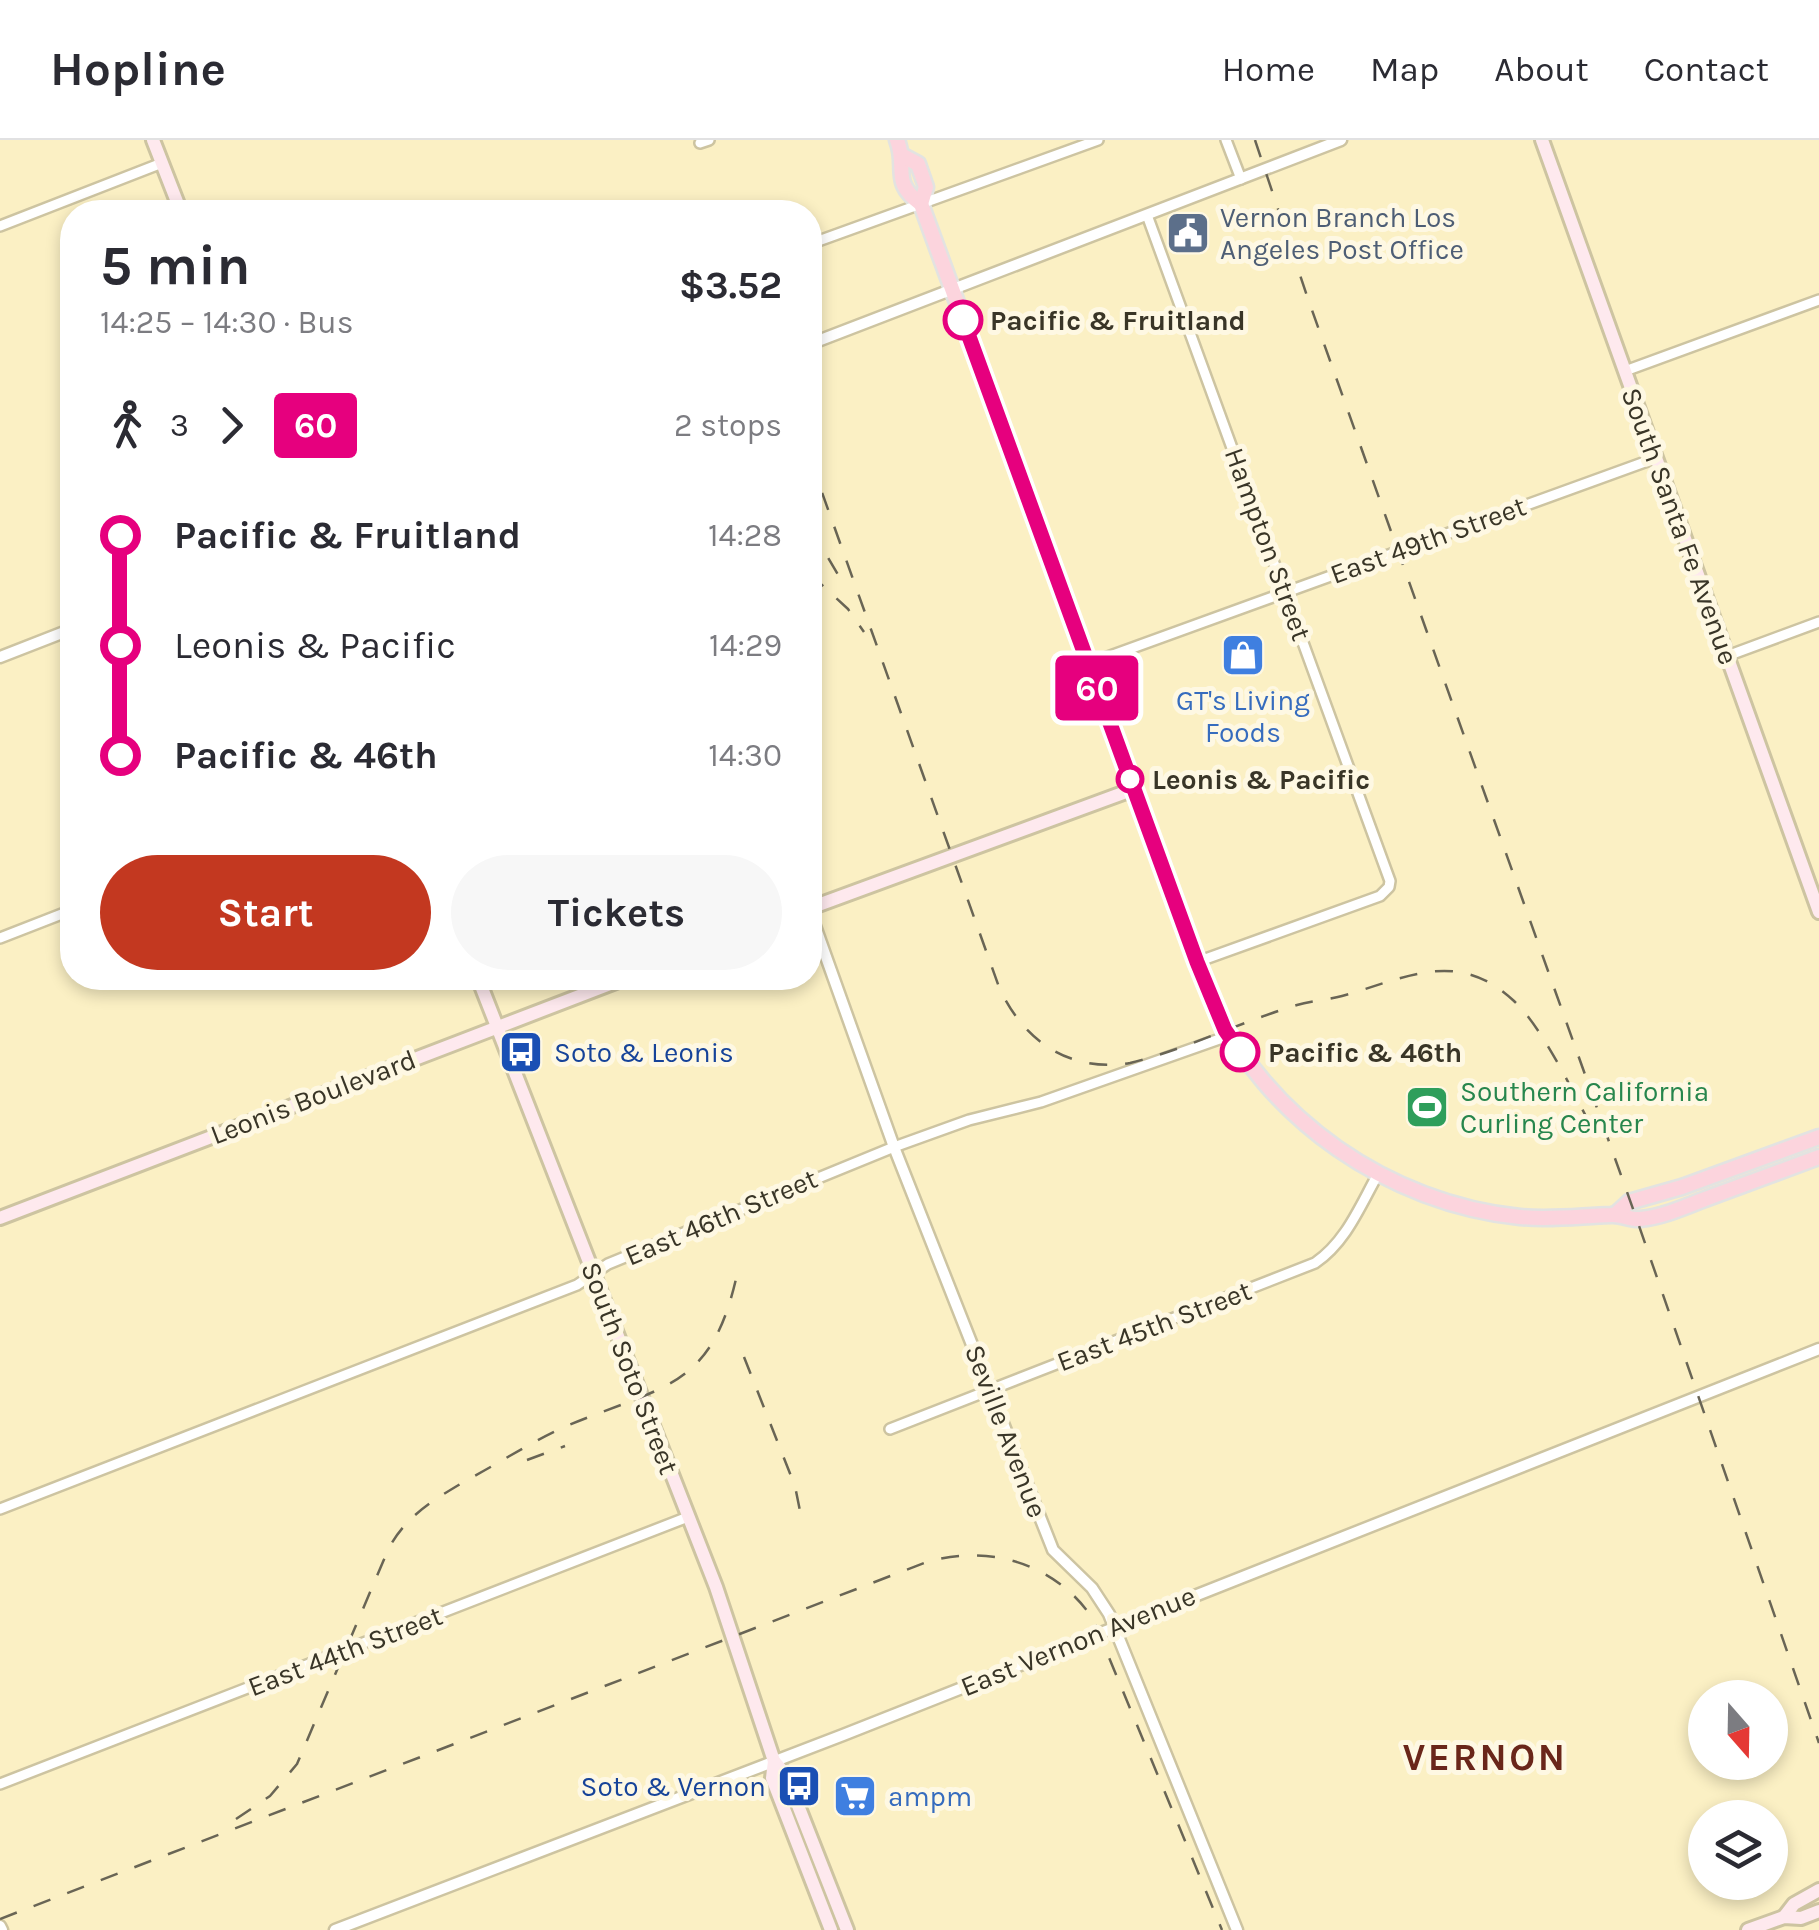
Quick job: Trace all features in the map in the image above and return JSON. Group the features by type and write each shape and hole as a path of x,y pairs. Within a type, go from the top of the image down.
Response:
{"main road":[{"path":"153,140 176,200"},
{"path":"897,140 903,156 898,171 907,194 921,204 1197,962 1228,1036 1290,1111 1378,1174 1489,1212 1561,1219 1616,1214 1637,1220 1819,1157"},
{"name":"South Santa Fe Avenue","path":"1543,140 1819,912"},
{"path":"822,906 1134,789"},
{"name":"South Soto Street","path":"483,990 716,1588 774,1761 786,1775 847,1930"},
{"name":"Leonis Boulevard","path":"0,1218 594,990"},
{"path":"1616,1214 1629,1202 1819,1137"},
{"name":"South Soto Street","path":"774,1761 772,1778 831,1930"},
{"path":"1784,1916 1794,1904 1819,1890"},
{"path":"1748,1930 1784,1916 1801,1918 1819,1912"}],"street":[{"path":"822,240 1098,140"},
{"path":"1226,140 1241,179"},
{"path":"822,339 1342,140"},
{"path":"67,200 162,163"},
{"path":"0,226 60,203"},
{"name":"Hampton Street","path":"1148,214 1388,874 1389,888 1380,896 1197,962"},
{"path":"1624,371 1819,300"},
{"name":"East 49th Street","path":"1088,664 1656,458"},
{"path":"1727,656 1819,622"},
{"path":"0,657 60,634"},
{"path":"0,938 60,915"},
{"name":"Seville Avenue","path":"822,944 894,1147 1052,1550 1102,1600 1237,1930"},
{"name":"East 46th Street","path":"0,1509 577,1285 608,1264 894,1147 968,1120 1041,1102 1228,1036"},
{"name":"East 45th Street","path":"890,1428 1315,1263 1332,1252 1343,1237 1378,1174"},
{"name":"East Vernon Avenue","path":"335,1930 1819,1349"},
{"name":"East 44th Street","path":"0,1784 688,1517"}],"shaded area":[{"path":"0,140 1819,140 1819,1930 0,1930"}],"railway":[{"path":"1255,140 1819,1743"},
{"path":"822,493 999,987 1021,1023 1035,1037 1069,1058 1108,1065 1130,1063 1297,1005 1409,976 1451,971 1493,985 1525,1012 1590,1124"},
{"path":"822,547 843,583"},
{"path":"822,585 848,609 864,632"},
{"path":"236,1819 270,1796 297,1764 388,1550 403,1527 444,1494 530,1444 681,1376 700,1360 715,1338 728,1309 738,1270"},
{"path":"744,1357 795,1486 800,1511"},
{"path":"527,1460 565,1446"},
{"path":"0,1919 924,1563 972,1555 995,1557 1040,1571 1078,1600 1093,1619 1222,1930"}],"bus line":[{"name":"60","path":"963,320 1197,962 1225,1030 1240,1052"}],"place":[{"name":"Vernon Branch Los Angeles Post Office","path":"1188,233"},
{"name":"Pacific & Fruitland","path":"963,320"},
{"name":"GT's Living Foods","path":"1243,655"},
{"name":"Leonis & Pacific","path":"1130,779"},
{"name":"Soto & Leonis","path":"521,1052"},
{"name":"Pacific & 46th","path":"1240,1052"},
{"name":"Southern California Curling Center","path":"1427,1107"},
{"name":"Soto & Vernon","path":"799,1786"},
{"name":"ampm","path":"855,1796"}],"district":[{"name":"VERNON","path":"1485,1757"}]}
